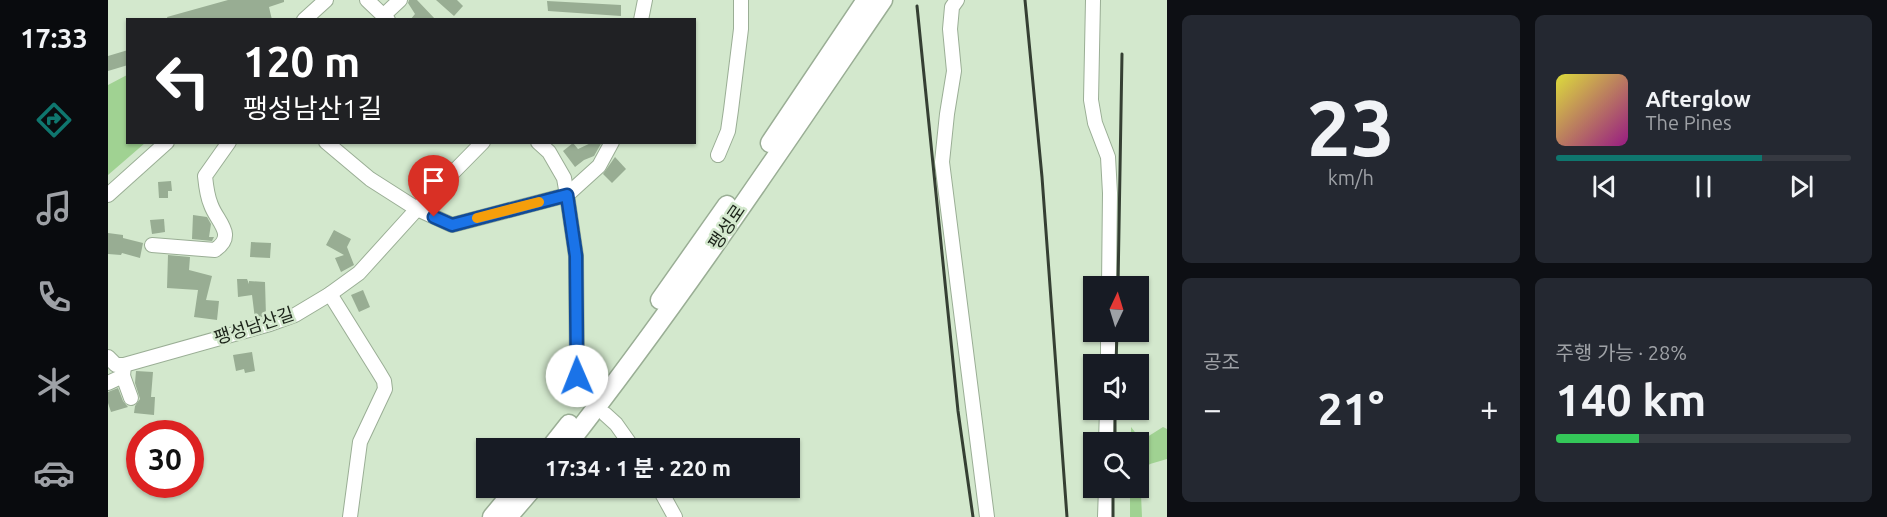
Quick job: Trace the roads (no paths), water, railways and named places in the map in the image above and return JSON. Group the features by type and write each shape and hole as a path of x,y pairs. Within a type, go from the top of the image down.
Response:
{"main road":[{"name":"팽성로","path":"558,438 611,370 746,179 866,0"},
{"name":"팽성로","path":"574,438 706,258 883,0"},
{"path":"492,517 508,498"},
{"path":"508,517 524,498"}],"street":[{"path":"306,18 326,0"},
{"path":"368,0 386,17 400,0"},
{"path":"641,18 645,0"},
{"path":"718,155 728,131 741,29 741,0"},
{"path":"957,0 952,7 950,29 954,71 942,162 987,517"},
{"path":"1093,0 1091,99 1095,123 1108,157 1109,276"},
{"path":"108,195 165,144"},
{"path":"152,245 215,250 221,247 226,233 211,206 205,176 228,144"},
{"path":"328,144 370,179 417,209 452,225 567,195 599,166 611,144"},
{"name":"팽성남산길","path":"108,383 123,370 295,315 330,294 359,273 417,209 481,144"},
{"path":"540,144 549,152 564,178 576,256 577,376 584,388"},
{"path":"330,294 384,381 385,389 360,442 351,517"},
{"path":"108,357 123,370 131,398"},
{"path":"605,414 626,438"},
{"path":"665,498 675,517"},
{"path":"1105,517 1106,498"}],"railway":[{"path":"1025,0 1042,177 1067,517"},
{"path":"917,6 958,411 973,517"},
{"path":"1118,276 1122,54"},
{"path":"1116,354 1117,342"},
{"path":"1115,420 1115,432"},
{"path":"1113,498 1113,517"}]}
